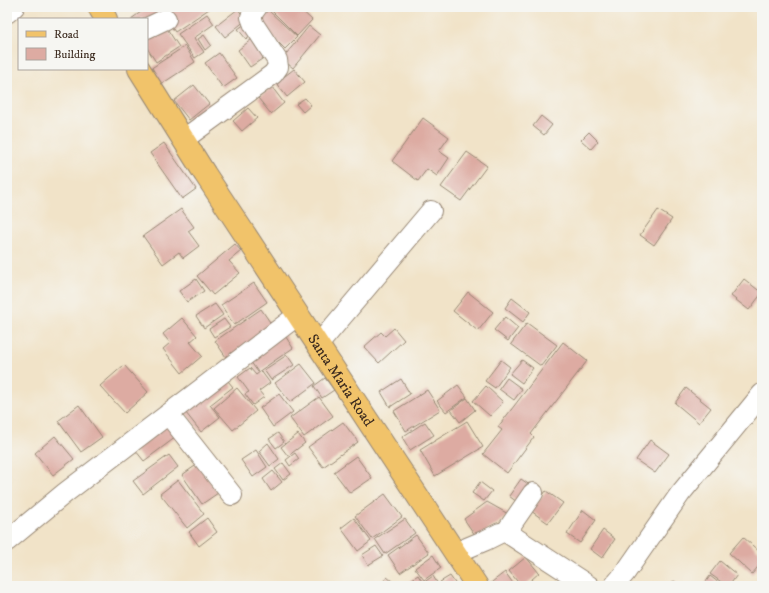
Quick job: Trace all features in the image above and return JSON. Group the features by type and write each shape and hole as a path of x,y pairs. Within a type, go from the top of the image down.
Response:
{"main road":[{"path":"99,7 105,18"},
{"name":"Santa Maria Road","path":"140,70 205,174 477,586"}],"street":[{"path":"7,13 14,7"},
{"path":"184,139 273,74 278,67 277,60 251,18 257,7"},
{"path":"148,28 166,19"},
{"path":"318,345 431,211"},
{"path":"7,541 64,493 298,315"},
{"path":"614,586 625,573 680,494 762,394"},
{"path":"168,414 232,495"},
{"path":"506,532 533,493"},
{"path":"455,553 486,540 500,532 506,532 589,586"}],"building":[{"path":"148,7 168,7 148,21 148,18 132,18"},
{"path":"174,7 212,7 175,32 163,14"},
{"path":"274,7 298,7 312,20 297,36 271,10"},
{"path":"300,7 311,7 306,12"},
{"path":"238,9 246,20 225,37 216,26"},
{"path":"268,10 297,37 285,49 257,21"},
{"path":"207,14 214,24 194,38 204,52 195,58 178,34"},
{"path":"164,24 179,47 156,62 148,50 148,34"},
{"path":"245,24 252,34 246,39 238,29"},
{"path":"309,26 320,35 293,68 282,59"},
{"path":"204,35 211,45 205,50 198,39"},
{"path":"252,39 265,57 250,67 238,50"},
{"path":"185,46 195,62 160,85 150,69"},
{"path":"219,53 237,78 223,88 205,63"},
{"path":"294,69 305,82 287,97 276,83"},
{"path":"194,85 209,104 189,120 174,101"},
{"path":"272,87 284,103 271,114 258,98"},
{"path":"305,98 311,105 303,112 296,104"},
{"path":"248,108 257,118 242,131 233,121"},
{"path":"541,116 552,125 544,135 533,126"},
{"path":"423,118 449,137 439,151 449,158 437,176 427,169 418,181 392,161"},
{"path":"589,132 598,141 591,149 581,140"},
{"path":"164,143 196,189 182,199 150,153"},
{"path":"467,152 487,166 461,201 441,187"},
{"path":"181,209 194,227 188,231 199,246 183,258 179,252 163,264 143,236"},
{"path":"658,210 672,219 654,245 640,235"},
{"path":"235,244 241,251 229,261 240,273 213,295 197,276"},
{"path":"196,279 204,291 187,302 179,291"},
{"path":"744,279 762,293 749,310 731,296"},
{"path":"254,283 267,302 234,325 221,305"},
{"path":"468,292 493,312 478,331 453,311"},
{"path":"512,298 530,312 523,322 505,308"},
{"path":"215,304 223,315 204,328 196,316"},
{"path":"261,309 274,328 228,360 215,341"},
{"path":"505,317 518,328 508,341 494,330"},
{"path":"182,318 197,336 190,342 202,356 182,373 163,349 170,343 163,334"},
{"path":"224,319 230,327 214,337 209,329"},
{"path":"527,323 557,345 541,366 511,344"},
{"path":"394,328 404,340 379,363 364,347 381,332 385,336"},
{"path":"284,334 293,348 258,372 248,358"},
{"path":"563,342 587,361 531,434 534,437 507,473 483,454 502,430 498,427"},
{"path":"287,355 294,365 271,380 264,370"},
{"path":"501,360 510,367 495,388 485,381"},
{"path":"522,360 533,368 522,383 510,374"},
{"path":"301,364 316,383 290,402 275,383"},
{"path":"124,365 148,392 125,413 100,386"},
{"path":"250,368 256,375 261,371 270,383 259,391 264,397 253,405 245,394 249,392 238,377"},
{"path":"223,375 233,387 210,405 220,417 201,432 182,408"},
{"path":"325,378 334,390 322,398 314,386"},
{"path":"507,378 522,389 514,400 499,389"},
{"path":"401,379 410,394 390,407 381,392"},
{"path":"458,385 467,397 446,412 437,401"},
{"path":"486,386 503,402 490,416 473,401"},
{"path":"237,388 256,411 233,430 214,408"},
{"path":"686,388 711,408 699,423 675,403"},
{"path":"427,390 440,410 406,431 394,411"},
{"path":"279,394 293,412 273,427 260,408"},
{"path":"319,397 333,416 304,437 290,418"},
{"path":"467,398 475,410 460,422 451,410"},
{"path":"79,405 102,437 81,452 58,421"},
{"path":"167,418 180,434 144,461 131,445"},
{"path":"467,421 483,447 435,476 420,450"},
{"path":"343,422 358,442 323,467 308,447"},
{"path":"425,422 434,435 410,450 402,437"},
{"path":"278,433 284,442 276,448 269,439"},
{"path":"298,434 305,443 288,456 281,447"},
{"path":"55,436 74,459 53,475 35,453"},
{"path":"650,440 669,454 655,473 636,460"},
{"path":"268,443 279,459 270,466 259,451"},
{"path":"256,450 267,467 253,477 241,460"},
{"path":"295,453 299,459 290,466 286,460"},
{"path":"169,455 178,467 143,494 133,481"},
{"path":"356,456 372,478 350,493 334,472"},
{"path":"283,463 291,474 283,480 275,469"},
{"path":"198,464 218,493 202,504 182,475"},
{"path":"273,471 282,482 271,491 263,479"},
{"path":"521,479 534,488 521,505 509,496"},
{"path":"178,480 204,514 187,528 160,494"},
{"path":"480,482 492,491 484,501 472,493"},
{"path":"546,491 563,503 548,523 531,511"},
{"path":"385,494 402,517 372,539 355,516"},
{"path":"487,502 510,515 477,538 464,519"},
{"path":"583,510 596,520 580,543 567,534"},
{"path":"207,518 217,532 199,546 189,532"},
{"path":"354,518 371,541 358,551 341,528"},
{"path":"405,519 415,533 385,554 375,539"},
{"path":"603,530 615,539 602,558 590,549"},
{"path":"416,535 429,553 400,573 388,555"},
{"path":"743,537 762,554 762,562 752,574 729,553"},
{"path":"376,546 383,556 368,565 362,555"},
{"path":"433,555 441,568 424,580 415,568"},
{"path":"526,557 539,573 524,586 521,586 509,571"},
{"path":"720,561 737,575 729,586 710,574"},
{"path":"505,572 515,586 488,585"},
{"path":"418,575 423,583 433,576 439,586 402,586"},
{"path":"450,576 457,586 442,586 440,582"},
{"path":"710,576 723,586 703,586"},
{"path":"387,577 398,586 380,586"},
{"path":"674,581 681,586 670,586"}]}
